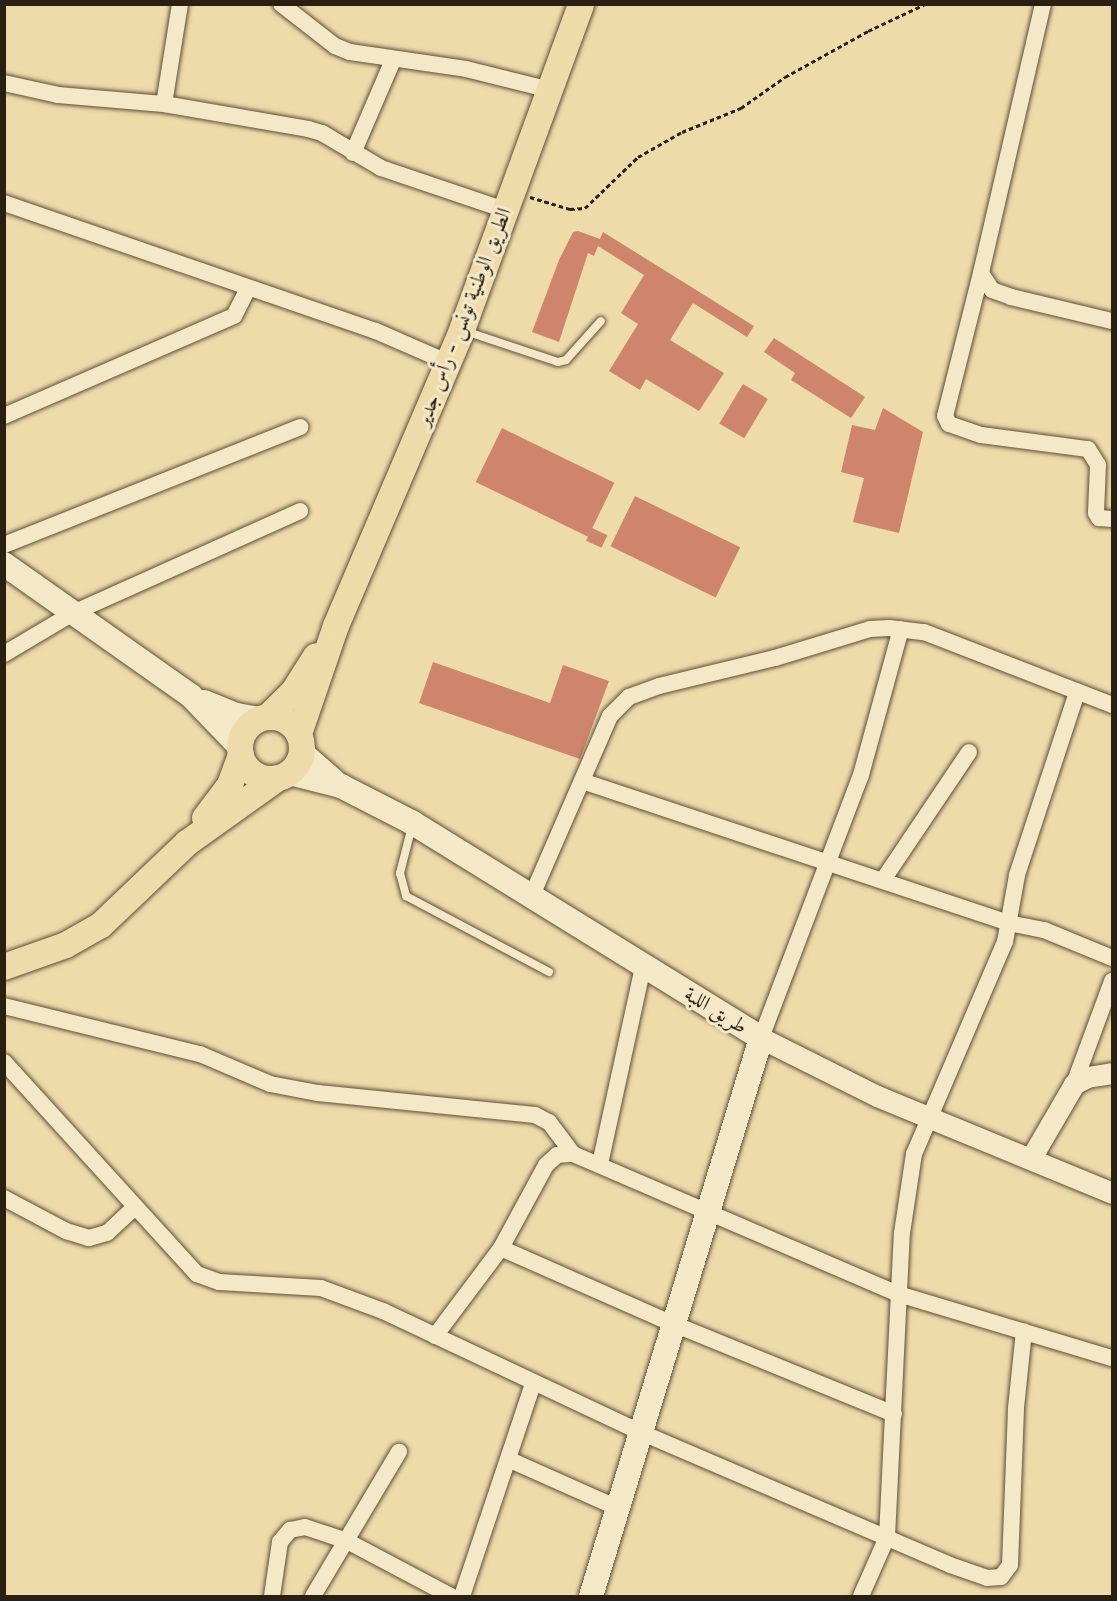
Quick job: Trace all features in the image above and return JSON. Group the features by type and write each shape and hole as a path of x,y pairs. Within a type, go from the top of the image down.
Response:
{"main road":[{"name":"الطريق الوطنية تونس - رأس جدير","path":"292,760 336,626 462,330 581,4"},
{"path":"4,564 191,696 237,716 283,719 292,760"},
{"name":"الطريق الوطنية تونس - رأس جدير","path":"264,718 294,691 336,626"},
{"path":"191,696 241,751 245,764 259,777 292,760"},
{"path":"187,843 230,785 246,730 264,718"},
{"path":"4,967 66,945 101,925 187,843 292,760"},
{"name":"طريق اللبة","path":"292,760 413,823 644,963 761,1038"},
{"path":"591,1596 761,1038"}],"street":[{"path":"164,104 180,4"},
{"path":"282,4 334,46 393,60 466,69 550,90"},
{"path":"1043,4 981,273 945,416 949,424 981,435 1088,449 1098,465 1096,513 1099,518 1113,519"},
{"path":"353,153 393,60"},
{"path":"4,83 58,95 164,104 308,129 322,133 381,168 508,199"},
{"path":"4,204 376,331 447,362"},
{"path":"981,273 992,290 1011,297 1113,321"},
{"path":"4,416 234,316 248,289"},
{"path":"4,545 300,427"},
{"path":"4,654 74,613 300,511"},
{"path":"761,1038 861,775 901,628"},
{"path":"532,894 610,716 629,697 870,629 901,628 924,632 1113,705"},
{"path":"861,1596 887,1537 898,1294 907,1192 914,1154 1005,942 1031,830 1077,692"},
{"path":"883,880 969,752"},
{"path":"582,781 1008,923 1044,930 1113,958"},
{"path":"600,1164 644,963"},
{"path":"1031,1158 1063,1097 1074,1084 1113,981"},
{"path":"4,1006 200,1054 270,1084 318,1093 535,1115 549,1122 573,1154"},
{"name":"طريق اللبة","path":"761,1038 928,1118 1113,1193"},
{"path":"4,1062 186,1264 207,1278 321,1288 383,1311 532,1384 640,1432 987,1578 1001,1577 1010,1565 1016,1408 1024,1331"},
{"path":"1074,1084 1087,1077 1113,1073"},
{"path":"435,1336 501,1248 546,1165 557,1155 573,1154 898,1294 1113,1358"},
{"path":"4,1198 66,1231 88,1238 107,1233 135,1207"},
{"path":"501,1248 673,1324 894,1414"},
{"path":"462,1596 510,1460 532,1384"},
{"path":"313,1596 399,1452"},
{"path":"510,1460 618,1508"},
{"path":"272,1596 280,1542 290,1530 305,1527 347,1541 451,1596"}],"lane":[{"path":"462,330 558,362 566,360 601,321"},
{"path":"413,823 400,873 406,896 549,972"}],"path":[{"path":"508,199 585,208 638,157 682,132 741,108 795,71 925,4"}],"building":[{"path":"578,231 600,239 603,232 754,326 747,337 693,303 670,340 724,373 699,411 646,379 640,390 609,371 638,324 621,313 644,275 598,246 594,256 588,253 559,342 532,332 559,260 573,232"},
{"path":"774,338 865,397 851,418 791,380 795,373 764,352"},
{"path":"743,384 768,399 744,438 719,423"},
{"path":"883,408 923,432 899,533 853,522 864,478 841,472 852,425 875,430"},
{"path":"502,428 614,483 588,537 476,482"},
{"path":"635,496 740,547 716,598 610,546"},
{"path":"592,528 607,535 601,548 586,541"},
{"path":"433,662 550,703 563,665 609,681 580,759 419,703"}]}
